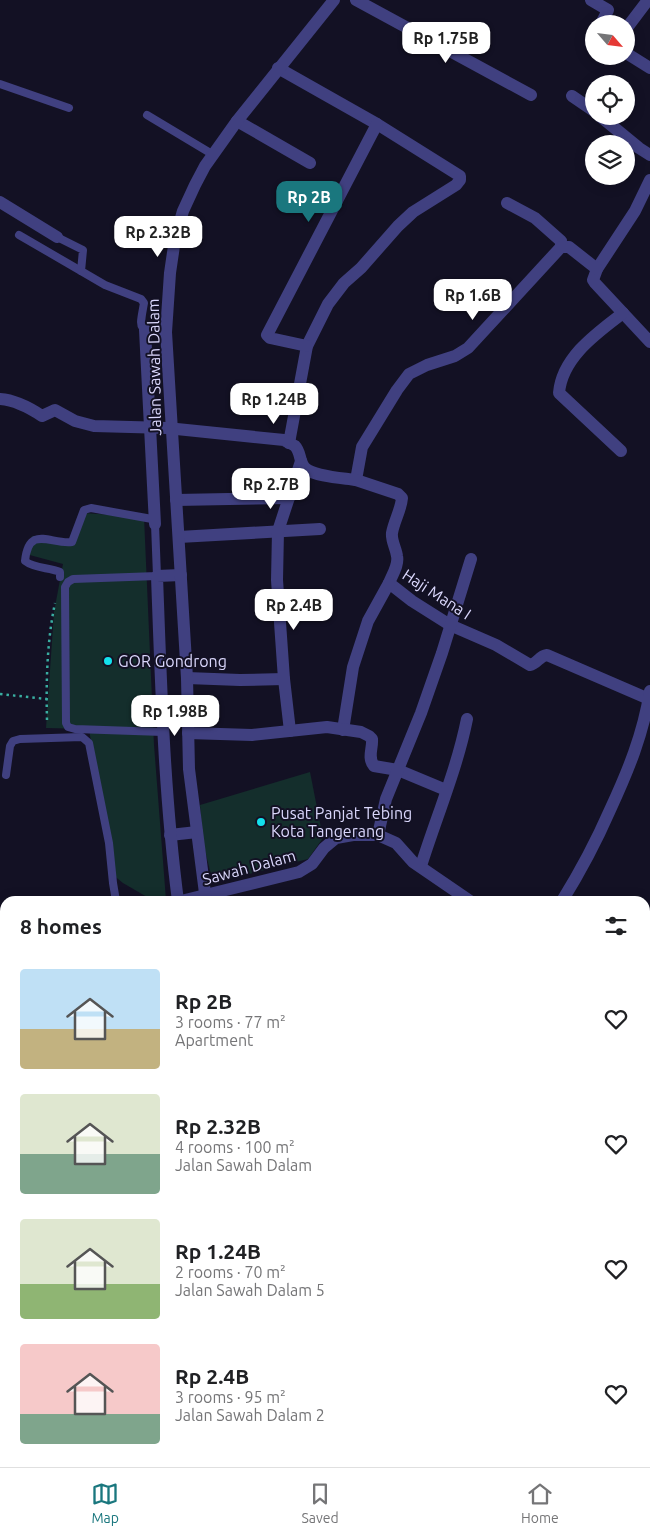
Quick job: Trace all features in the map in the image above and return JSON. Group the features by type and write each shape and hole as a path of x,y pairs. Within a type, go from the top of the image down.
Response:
{"street":[{"name":"Jalan Sawah Dalam","path":"166,576 178,537 176,500 161,428 163,332 175,239 183,211 209,153 334,0"},
{"path":"356,0 532,95"},
{"path":"591,0 608,10 606,15"},
{"path":"635,17 648,0"},
{"path":"635,59 650,68"},
{"path":"278,68 377,124 460,176 460,180 456,185 413,212 398,226 361,268 344,283 328,304 307,346 289,443"},
{"path":"572,96 585,105"},
{"path":"237,121 310,163"},
{"path":"307,346 267,336 377,124"},
{"path":"611,125 650,155"},
{"path":"650,180 635,211 597,269 593,280 650,342"},
{"path":"0,202 57,237"},
{"path":"506,202 540,222 561,241 562,247"},
{"path":"0,399 7,399 42,416 56,411 75,421 94,426 161,428 284,440 295,446 301,461 306,468 314,473 356,480 362,447 409,374 427,365 455,356 468,348 562,247 569,247 597,269"},
{"path":"621,451 559,393 561,381 573,358 598,332 623,314"},
{"path":"148,330 161,428 155,524"},
{"path":"290,731 284,679 277,580 278,531 301,461"},
{"name":"Haji Mana I","path":"356,480 398,494 402,498 393,527 392,537 398,558 389,582 412,601 450,625 496,645 530,665 547,655 649,695"},
{"path":"176,500 290,498"},
{"path":"178,537 320,528"},
{"path":"378,835 386,799 421,712 471,559"},
{"path":"166,576 187,678 189,769 203,896"},
{"path":"166,576 163,732 170,835 180,896"},
{"path":"342,730 354,667 368,622 389,582"},
{"path":"187,678 284,679"},
{"path":"565,896 595,844 636,749 649,695"},
{"path":"422,866 461,748 467,719"},
{"path":"188,733 252,736 327,727 361,732 372,739 370,757 371,763 374,766 398,770 446,790"},
{"path":"170,835 197,832"},
{"name":"Sawah Dalam","path":"210,896 299,872 312,864 324,848 336,838 353,835 378,835 396,843 413,862 422,866 461,896"}],"lane":[{"path":"0,84 68,108"},
{"path":"147,115 209,153"},
{"path":"19,235 105,285 141,299 144,303 140,325 142,328 163,332"},
{"path":"57,237 83,250 81,270"},
{"path":"60,577 60,572 30,564 26,560 26,554 35,539 72,542 84,510 90,508 152,519 155,524 166,576 73,579 68,582 65,588 66,723 68,727 75,729 163,732"},
{"path":"6,775 10,746 13,741 48,737 82,737 89,743 109,842 115,896"}],"path":[{"path":"47,720 50,628 55,602"},
{"path":"0,694 47,699"}],"green space":[{"path":"83,513 144,517 154,745 166,896 145,896 112,874 89,729 46,728 54,612 63,564 26,554 32,536 75,541"},
{"name":"Pusat Panjat Tebing Kota Tangerang","path":"310,772 323,838 308,859 213,883 203,842 200,805"}],"place":[{"name":"GOR Gondrong","path":"108,661"},
{"name":"Pusat Panjat Tebing Kota Tangerang","path":"261,822"}]}
